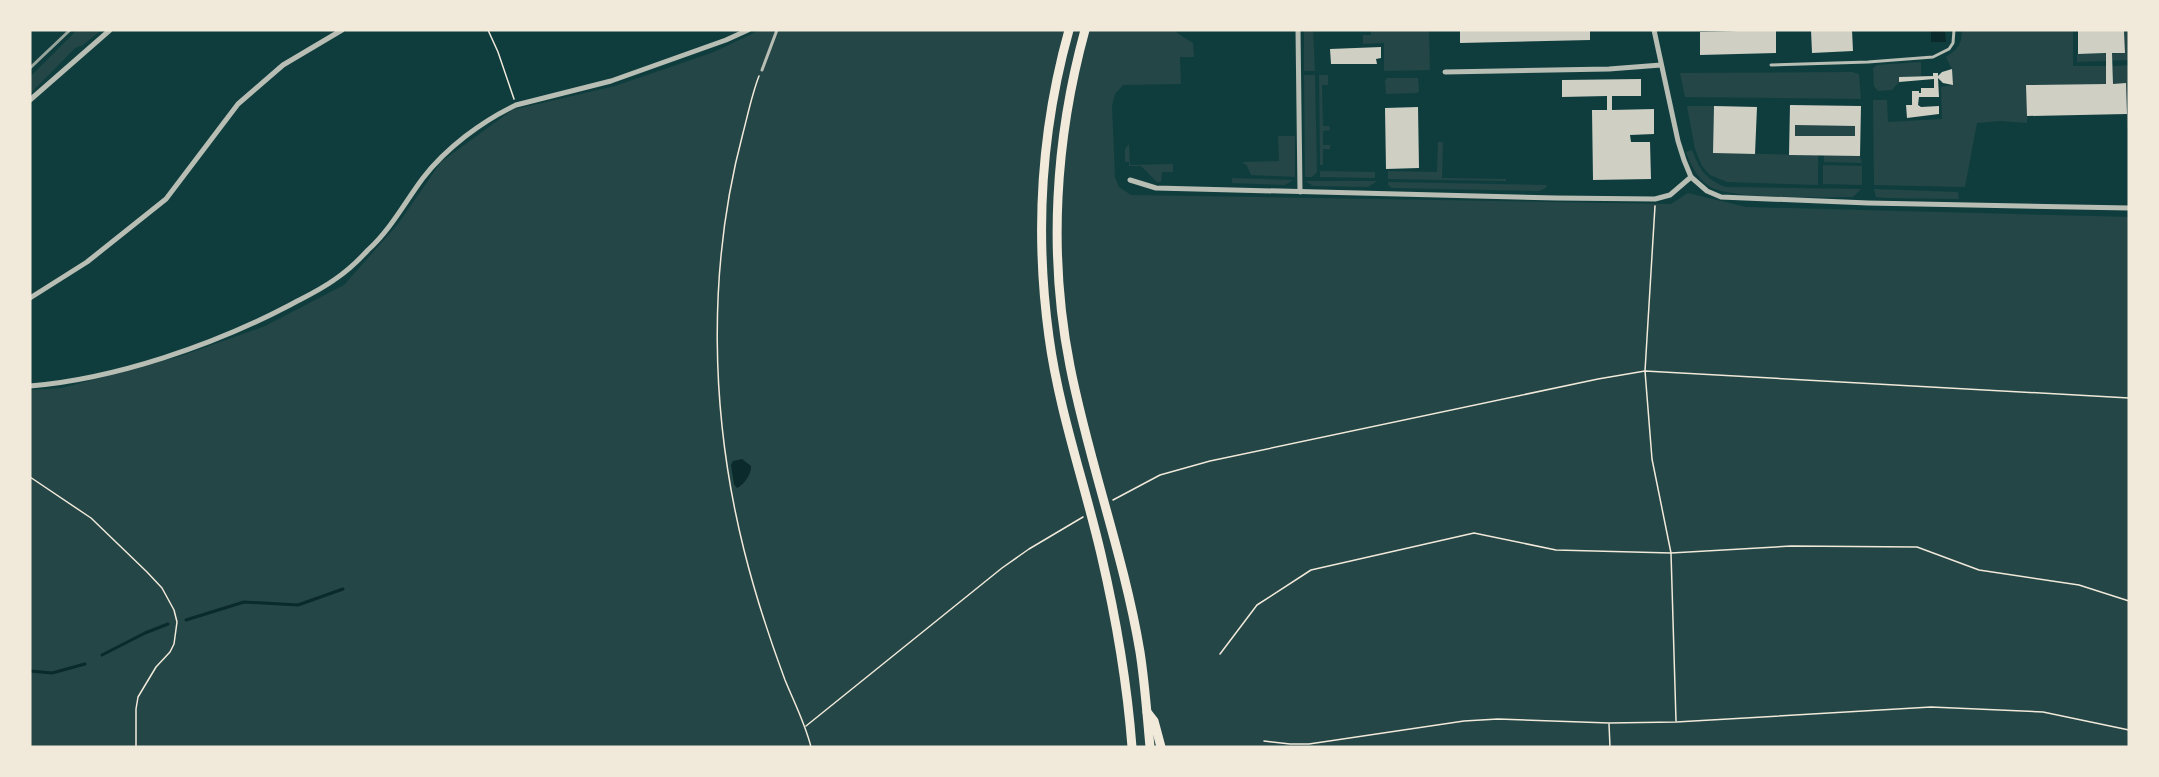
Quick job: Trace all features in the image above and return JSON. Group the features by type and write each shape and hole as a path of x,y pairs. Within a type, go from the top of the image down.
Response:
{"highway":[{"path":"1069,30 1056,80 1045,149 1042,217 1043,286 1049,337 1061,403 1101,553 1115,622 1126,684 1132,747"},
{"path":"1085,30 1067,105 1060,154 1056,232 1060,298 1075,386 1133,620 1141,663 1150,747"},
{"path":"1147,712 1154,721 1161,747"}],"street":[{"path":"30,100 110,30"},
{"path":"30,297 87,262 166,199 238,104 283,65 342,30"},
{"path":"30,386 65,383 172,354 237,330 316,291 334,280 369,250 399,213 423,177 446,153 504,111 516,105 611,81 698,51 748,30"},
{"path":"1298,30 1300,192"},
{"path":"1654,30 1678,141 1691,177 1707,191 1721,197 1868,203 2129,208"},
{"path":"1446,72 1609,69 1661,65"},
{"path":"1130,180 1156,188 1655,199 1670,195 1681,188 1691,177"}],"lane":[{"path":"762,70 777,30"},
{"path":"1771,65 1933,57 1949,49 1953,43 1954,30"}],"path":[{"path":"488,30 516,105"},
{"path":"762,70 734,168 723,233 716,308 719,390 729,472 744,550 764,617 786,681 806,726 811,747"},
{"path":"1655,211 1645,371 1652,459 1671,553 1676,722"},
{"path":"1132,489 1160,475 1262,449 1645,371 2129,398"},
{"path":"30,477 91,518 162,588 174,610 177,622 174,644 156,667 138,697 136,747"},
{"path":"806,726 1002,568 1056,532"},
{"path":"1220,654 1257,605 1311,570 1474,533 1556,550 1671,553 1791,546 1917,547 1979,570 2079,585 2129,601"},
{"path":"1264,741 1309,744 1476,720 1676,722 1931,707 2043,712 2129,730"},
{"path":"1609,723 1610,747"}],"shaded area":[{"path":"77,30 101,30 83,45 75,48 30,94 30,77"},
{"path":"760,30 1176,30 1193,43 1194,57 1180,57 1181,84 1123,85 1115,94 1112,106 1115,178 1119,187 1131,195 1671,204 1688,193 1746,207 2129,217 2129,747 31,747 30,390 62,388 181,356 265,326 344,285 398,224 441,162 512,110 615,86 714,52"},
{"path":"1304,30 1313,30 1315,71 1304,71"},
{"path":"1371,30 1429,30 1430,70 1384,71 1384,43 1363,44 1363,35 1371,35"},
{"path":"1931,30 1945,30 1946,42 1931,42"},
{"path":"1962,30 2073,30 2073,66 2106,66 2106,84 2027,86 2027,123 2001,121 1977,123 1965,187 1874,185 1873,100 1887,100 1888,122 1942,119 1941,87 1952,85 1952,69 1946,57 1958,46"},
{"path":"2125,30 2129,30 2129,60 2077,62 2077,54 2125,53"},
{"path":"1921,62 1921,76 1899,77 1899,82 1892,90 1878,91 1874,86 1873,68 1877,65"},
{"path":"2129,65 2129,128 2127,128 2126,84 2113,84 2113,66"},
{"path":"1852,72 1859,74 1861,99 1685,97 1680,73"},
{"path":"1304,75 1315,75 1317,172 1312,177 1305,177"},
{"path":"1319,75 1328,75 1328,85 1322,85 1323,126 1329,126 1330,130 1323,131 1323,145 1330,145 1330,149 1323,149 1323,165 1320,165"},
{"path":"1387,78 1418,78 1419,91 1417,93 1386,94 1385,80"},
{"path":"1687,106 1714,106 1713,153 1818,155 1818,185 1727,182 1710,175 1702,166 1695,149"},
{"path":"1795,125 1855,126 1855,136 1795,136"},
{"path":"1278,136 1295,136 1295,177 1251,175 1247,166 1242,162 1279,161"},
{"path":"1438,142 1443,142 1442,178 1506,179 1506,181 1388,179 1388,171 1437,172"},
{"path":"1129,144 1130,165 1173,164 1173,172 1162,172 1161,182 1157,182 1141,166 1129,166 1129,162 1125,162 1125,149"},
{"path":"1692,150 1704,173 1713,181 1726,187 1861,189 1853,197 1778,197 1736,194 1709,186 1697,175 1686,152"},
{"path":"1824,155 1860,156 1862,163 1824,162"},
{"path":"1823,165 1862,166 1862,185 1823,184"},
{"path":"1320,171 1375,172 1375,178 1320,177"},
{"path":"1232,178 1293,180 1285,185 1232,183"},
{"path":"1305,181 1377,181 1368,187 1313,186"},
{"path":"1388,182 1547,185 1539,191 1392,188"},
{"path":"1874,189 1958,192 1959,199 1876,197"},
{"path":"742,459 751,466 751,469 745,482 737,488 734,484 731,465 733,461"}],"building":[{"path":"1460,30 1590,30 1590,40 1460,43"},
{"path":"1776,30 1776,53 1700,55 1700,32"},
{"path":"1811,30 1852,30 1853,51 1812,53"},
{"path":"2078,30 2124,30 2125,53 2112,53 2113,84 2126,83 2127,114 2027,116 2026,85 2106,84 2106,53 2078,54"},
{"path":"1381,47 1381,58 1376,59 1377,64 1331,64 1330,49"},
{"path":"1952,69 1953,85 1943,83 1938,78 1939,97 1919,97 1918,105 1921,107 1939,106 1939,114 1907,118 1906,105 1912,105 1912,91 1921,93 1921,88 1934,88 1934,79 1899,82 1899,77 1933,76 1933,73 1938,73 1938,76"},
{"path":"1641,79 1641,96 1612,96 1612,110 1654,109 1654,134 1630,135 1631,142 1650,142 1651,179 1593,180 1592,110 1607,110 1607,96 1562,97 1562,80"},
{"path":"1790,105 1861,106 1860,156 1789,155","holes":["1795,125 1855,126 1855,136 1795,136"]},
{"path":"1714,106 1757,107 1755,154 1713,153"},
{"path":"1418,107 1419,168 1386,169 1385,108"}],"waterway":[{"path":"186,620 244,602 298,605 343,589"},
{"path":"102,655 168,624"},
{"path":"30,671 52,673 85,664"}],"railway":[{"path":"30,68 70,30"}]}
